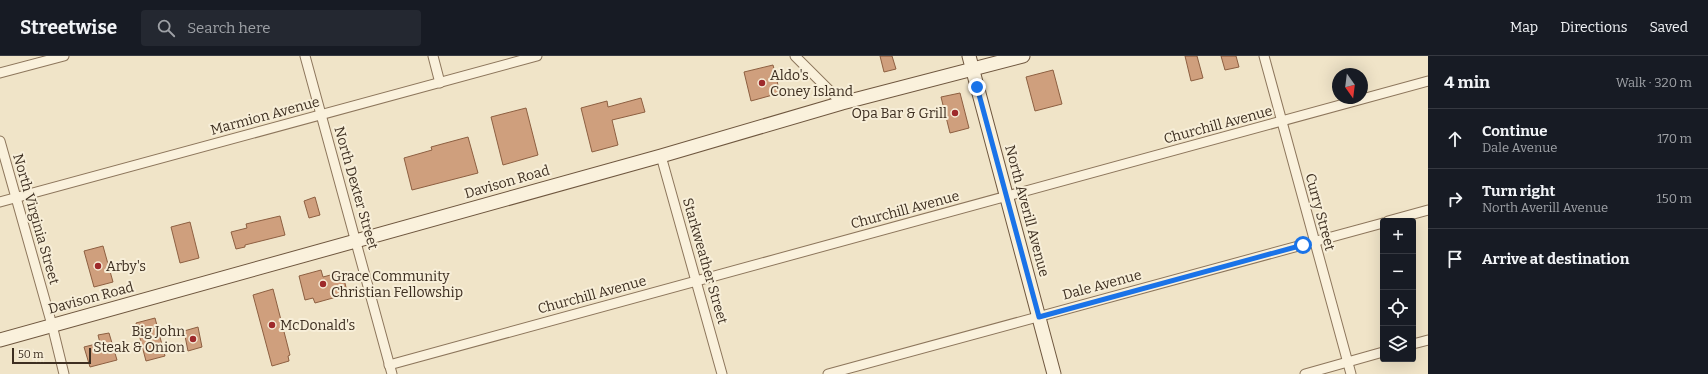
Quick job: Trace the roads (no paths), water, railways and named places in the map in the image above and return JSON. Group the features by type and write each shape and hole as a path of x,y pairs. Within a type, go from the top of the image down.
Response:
{"main road":[{"name":"North Averill Avenue","path":"969,56 1054,374"},
{"name":"Davison Road","path":"0,340 661,156 842,103 1023,56"}],"street":[{"path":"0,74 64,56"},
{"name":"North Dexter Street","path":"305,56 392,374"},
{"path":"433,56 440,83"},
{"name":"Marmion Avenue","path":"0,202 537,56"},
{"path":"795,56 842,103"},
{"name":"Curry Street","path":"1264,56 1350,374"},
{"name":"Churchill Avenue","path":"389,365 1428,81"},
{"name":"North Virginia Street","path":"0,141 52,325 64,374"},
{"name":"Starkweather Street","path":"661,156 722,374"},
{"path":"1399,218 1428,210"},
{"name":"Dale Avenue","path":"828,374 1380,223"},
{"path":"1416,343 1428,340"},
{"path":"1304,374 1380,353"}],"place":[{"name":"Aldo's Coney Island","path":"762,83"},
{"name":"Opa Bar & Grill","path":"955,113"},
{"name":"Arby's","path":"98,266"},
{"name":"Grace Community Christian Fellowship","path":"323,284"},
{"name":"McDonald's","path":"272,325"},
{"name":"Big John Steak & Onion","path":"193,339"}]}
